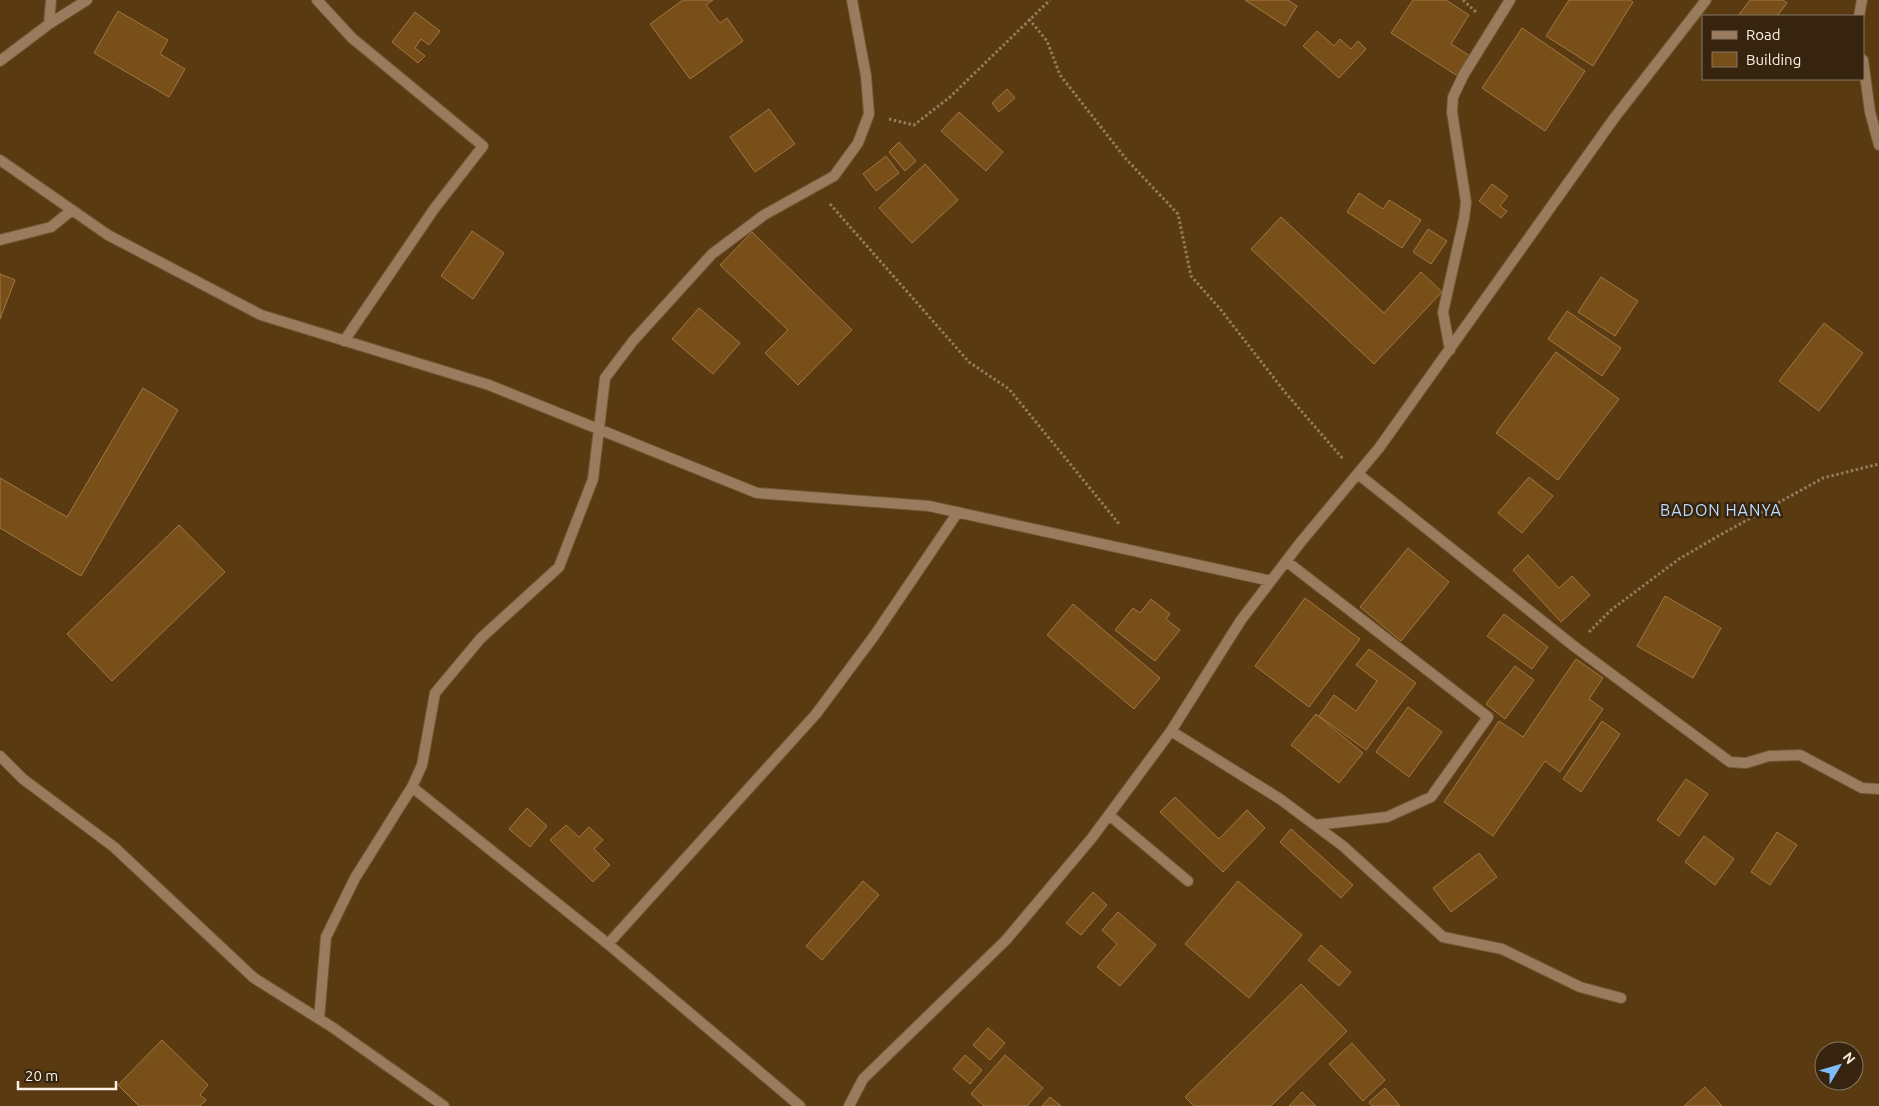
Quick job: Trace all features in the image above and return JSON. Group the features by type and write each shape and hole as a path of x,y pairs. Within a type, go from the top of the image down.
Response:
{"street":[{"path":"49,24 51,0"},
{"path":"0,61 49,24 87,0"},
{"path":"317,0 352,38 483,146 434,209 344,341"},
{"path":"319,1019 326,938 355,878 412,787 422,765 435,693 480,638 559,567 593,479 605,378 633,341 712,254 764,215 834,176 858,143 869,114 866,76 852,0"},
{"path":"1450,350 1443,312 1464,220 1466,202 1452,112 1453,96 1464,74 1510,0"},
{"path":"849,1106 863,1079 1006,940 1092,839 1171,731 1241,620 1286,561 1358,474 1450,350 1615,117 1706,0"},
{"path":"1859,15 1862,0"},
{"path":"1864,67 1870,112 1879,145"},
{"path":"0,160 108,235 261,315 489,385 757,493 929,506 1271,580"},
{"path":"0,240 51,227 72,210"},
{"path":"1358,474 1574,647 1730,762 1746,763 1769,756 1800,755 1862,788 1879,789"},
{"path":"608,944 816,714 874,636 958,512"},
{"path":"1286,561 1488,716 1431,797 1387,816 1314,825"},
{"path":"1171,731 1280,799 1343,846 1443,937 1502,949 1580,986 1621,998"},
{"path":"0,756 23,779 114,847 254,978 319,1019 444,1106"},
{"path":"412,787 608,944 800,1106"},
{"path":"1109,815 1188,881"}],"path":[{"path":"869,114 914,125 950,97 1050,0"},
{"path":"1029,19 1047,41 1060,75 1126,159 1178,214 1186,243 1191,276 1334,451 1358,474"},
{"path":"816,186 969,362 1009,389 1085,480 1141,552"},
{"path":"1574,647 1611,610 1679,559 1763,510 1823,478 1879,464"}],"building":[{"path":"683,0 713,0 706,5 720,23 727,18 743,41 690,79 650,24"},
{"path":"1245,0 1288,0 1297,6 1285,26"},
{"path":"1413,0 1446,0 1469,15 1451,44 1472,57 1459,77 1391,33"},
{"path":"1569,0 1630,0 1633,2 1593,66 1546,36"},
{"path":"1750,0 1783,0 1787,3 1778,15 1739,15"},
{"path":"118,11 168,40 160,54 185,69 169,97 94,53"},
{"path":"415,12 440,31 429,45 421,39 415,48 425,56 418,63 392,42"},
{"path":"1522,28 1585,71 1545,131 1482,88"},
{"path":"1317,31 1334,46 1340,39 1351,49 1358,41 1366,49 1339,78 1303,46"},
{"path":"1007,89 1015,98 999,112 992,103"},
{"path":"769,109 795,144 755,172 730,137"},
{"path":"959,112 1003,152 986,171 941,131"},
{"path":"899,142 916,161 905,171 889,152"},
{"path":"886,156 899,173 876,191 863,174"},
{"path":"925,164 958,200 912,243 879,208"},
{"path":"1492,184 1508,196 1500,206 1507,211 1501,218 1479,201"},
{"path":"1359,193 1383,209 1389,200 1421,220 1402,248 1347,212"},
{"path":"1281,217 1384,313 1421,272 1442,292 1374,364 1251,249"},
{"path":"1428,229 1447,241 1431,264 1413,252"},
{"path":"472,231 504,253 473,299 441,276"},
{"path":"752,232 852,330 798,385 765,353 788,330 720,265"},
{"path":"0,274 15,280 0,319"},
{"path":"1601,277 1638,301 1615,336 1578,312"},
{"path":"699,308 740,343 713,374 672,339"},
{"path":"1567,311 1621,348 1602,376 1548,339"},
{"path":"1824,323 1863,353 1819,411 1779,381"},
{"path":"1556,352 1619,399 1558,480 1496,433"},
{"path":"143,388 178,410 81,576 0,528 0,478 67,517"},
{"path":"1529,477 1553,496 1522,533 1498,513"},
{"path":"179,525 225,572 112,681 67,634"},
{"path":"1408,548 1449,582 1401,641 1360,607"},
{"path":"1528,555 1559,588 1572,576 1590,595 1561,622 1513,570"},
{"path":"1665,596 1721,628 1693,678 1637,646"},
{"path":"1305,598 1360,639 1309,707 1255,666"},
{"path":"1151,599 1170,614 1166,619 1180,630 1155,661 1115,630 1133,608 1140,613"},
{"path":"1073,604 1160,678 1134,709 1047,635"},
{"path":"1504,614 1548,647 1532,669 1487,636"},
{"path":"1369,649 1416,683 1366,750 1319,716 1334,695 1356,711 1377,681 1356,665"},
{"path":"1576,659 1603,678 1589,699 1603,709 1560,772 1545,761 1493,836 1444,802 1499,721 1523,737"},
{"path":"1515,666 1534,680 1505,719 1486,704"},
{"path":"1408,707 1442,732 1409,777 1376,752"},
{"path":"1316,714 1363,753 1339,783 1291,745"},
{"path":"1602,721 1620,734 1581,792 1563,779"},
{"path":"1686,779 1708,794 1679,836 1657,820"},
{"path":"1175,797 1219,839 1247,810 1265,828 1223,872 1160,812"},
{"path":"527,808 547,826 530,847 509,829"},
{"path":"566,825 579,837 589,827 603,840 594,849 610,865 593,882 550,840"},
{"path":"1291,829 1353,885 1341,898 1280,842"},
{"path":"1777,832 1797,845 1770,885 1751,872"},
{"path":"1704,836 1734,859 1715,885 1685,862"},
{"path":"1479,853 1497,877 1451,912 1433,888"},
{"path":"863,881 879,895 822,960 806,946"},
{"path":"1238,881 1302,935 1249,998 1185,944"},
{"path":"1093,892 1107,905 1081,935 1066,923"},
{"path":"1118,912 1156,945 1120,986 1097,967 1117,944 1102,930"},
{"path":"1321,945 1351,972 1339,986 1308,960"},
{"path":"1301,984 1347,1031 1271,1106 1194,1106 1185,1097"},
{"path":"988,1028 1005,1043 990,1060 973,1045"},
{"path":"162,1040 208,1085 200,1095 206,1100 200,1106 139,1106 118,1085"},
{"path":"1352,1043 1385,1080 1363,1101 1329,1064"},
{"path":"965,1055 982,1070 970,1084 953,1069"},
{"path":"1005,1055 1043,1088 1027,1106 984,1106 971,1094"},
{"path":"1705,1087 1722,1106 1684,1106"},
{"path":"1385,1088 1400,1106 1372,1106 1369,1102"},
{"path":"1302,1092 1316,1106 1289,1106"},
{"path":"1050,1097 1061,1106 1042,1106"}],"district":[{"name":"BADON HANYA","path":"1721,510"}]}
